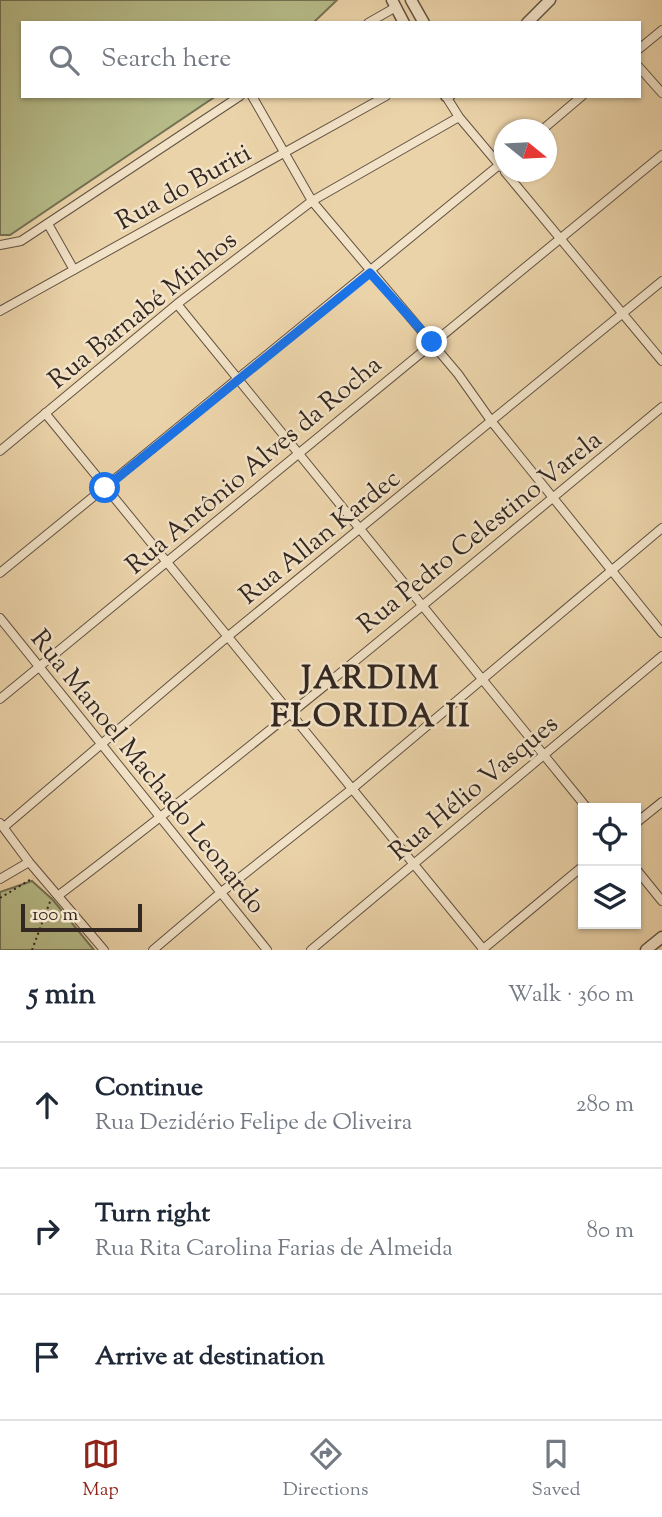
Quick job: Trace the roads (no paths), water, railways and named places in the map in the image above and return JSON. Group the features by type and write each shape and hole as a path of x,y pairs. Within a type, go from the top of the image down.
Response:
{"street":[{"path":"411,0 423,21"},
{"path":"529,21 550,0"},
{"path":"371,21 394,4 403,21"},
{"path":"641,47 662,30"},
{"path":"641,69 662,93"},
{"path":"0,245 22,241 237,98"},
{"path":"253,98 282,154 312,201 370,273 432,342 552,498 662,633"},
{"name":"Rua do Buriti","path":"0,311 382,98"},
{"path":"449,98 459,117 494,157"},
{"path":"555,119 580,98"},
{"name":"Rua Barnabé Minhos","path":"0,451 177,304 312,201 459,117"},
{"name":"Rua Antônio Alves da Rocha","path":"0,699 662,155"},
{"path":"0,573 494,174"},
{"path":"515,182 662,361"},
{"path":"48,224 74,270"},
{"name":"Rua Allan Kardec","path":"2,825 662,281"},
{"path":"177,304 583,803"},
{"name":"Rua Pedro Celestino Varela","path":"57,893 161,818 423,606 662,407"},
{"path":"45,413 483,950 578,870"},
{"path":"153,950 352,789 662,528"},
{"name":"Rua Manoel Machado Leonardo","path":"0,618 219,894 267,950"},
{"name":"Rua Hélio Vasques","path":"311,950 662,656"},
{"path":"641,819 662,802"},
{"path":"2,825 29,862 104,950"},
{"path":"0,879 29,862"},
{"path":"641,875 662,901"},
{"path":"646,950 662,937"}],"district":[{"name":"JARDIM FLORIDA II","path":"371,695"}]}
